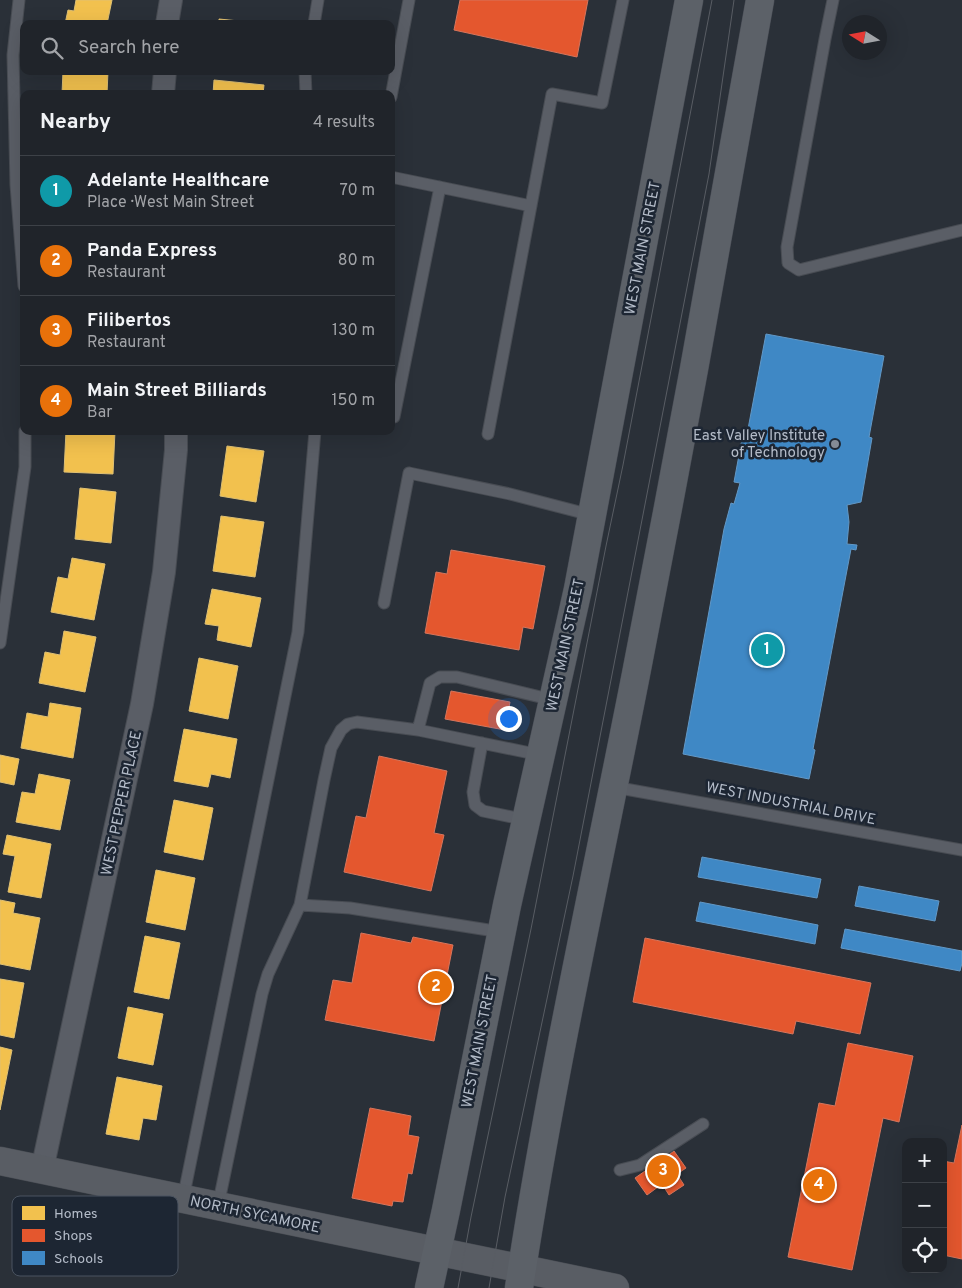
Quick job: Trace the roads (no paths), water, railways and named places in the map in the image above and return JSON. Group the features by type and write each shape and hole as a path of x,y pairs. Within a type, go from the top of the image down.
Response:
{"main road":[{"name":"WEST MAIN STREET","path":"428,1288 446,1210 501,932 578,589 689,0"},
{"path":"520,1279 562,1038 614,786 694,367 760,0"}],"street":[{"path":"168,20 171,0"},
{"path":"163,90 165,75"},
{"name":"WEST PEPPER PLACE","path":"42,1170 142,704 164,572 176,435"},
{"name":"NORTH SYCAMORE","path":"0,1161 168,1196"},
{"name":"NORTH SYCAMORE","path":"178,1198 480,1261 520,1279 615,1288"}],"lane":[{"path":"19,0 12,55 16,184 20,235"},
{"path":"315,20 318,0"},
{"path":"395,75 409,0"},
{"path":"488,434 552,94 602,103 623,0"},
{"path":"833,0 786,248 788,263 799,270 962,230"},
{"path":"305,75 306,90"},
{"path":"392,90 395,75"},
{"path":"395,178 531,206"},
{"path":"395,412 440,187"},
{"path":"0,643 25,467 26,435"},
{"path":"183,1199 298,632 315,435"},
{"path":"384,603 409,474 510,494 591,515"},
{"path":"418,730 430,683 440,677 456,677 553,700"},
{"path":"218,1206 264,987 268,974 300,906 331,748 341,730 348,724 358,722 418,730 540,755"},
{"path":"482,743 473,792 474,805 483,811 526,820"},
{"name":"WEST INDUSTRIAL DRIVE","path":"614,786 962,850"},
{"path":"300,906 350,908 501,932"},
{"path":"620,1170 640,1165 703,1124"}],"tram line":[{"path":"458,1288 623,465 712,0"},
{"path":"489,1288 505,1197 573,876 709,174 734,0"}],"place":[{"name":"East Valley Institute of Technology","path":"835,444"},
{"name":"Adelante Healthcare","path":"767,650"},
{"name":"Panda Express","path":"436,987"},
{"name":"Filibertos","path":"663,1171"},
{"name":"Main Street Billiards","path":"819,1185"}]}
